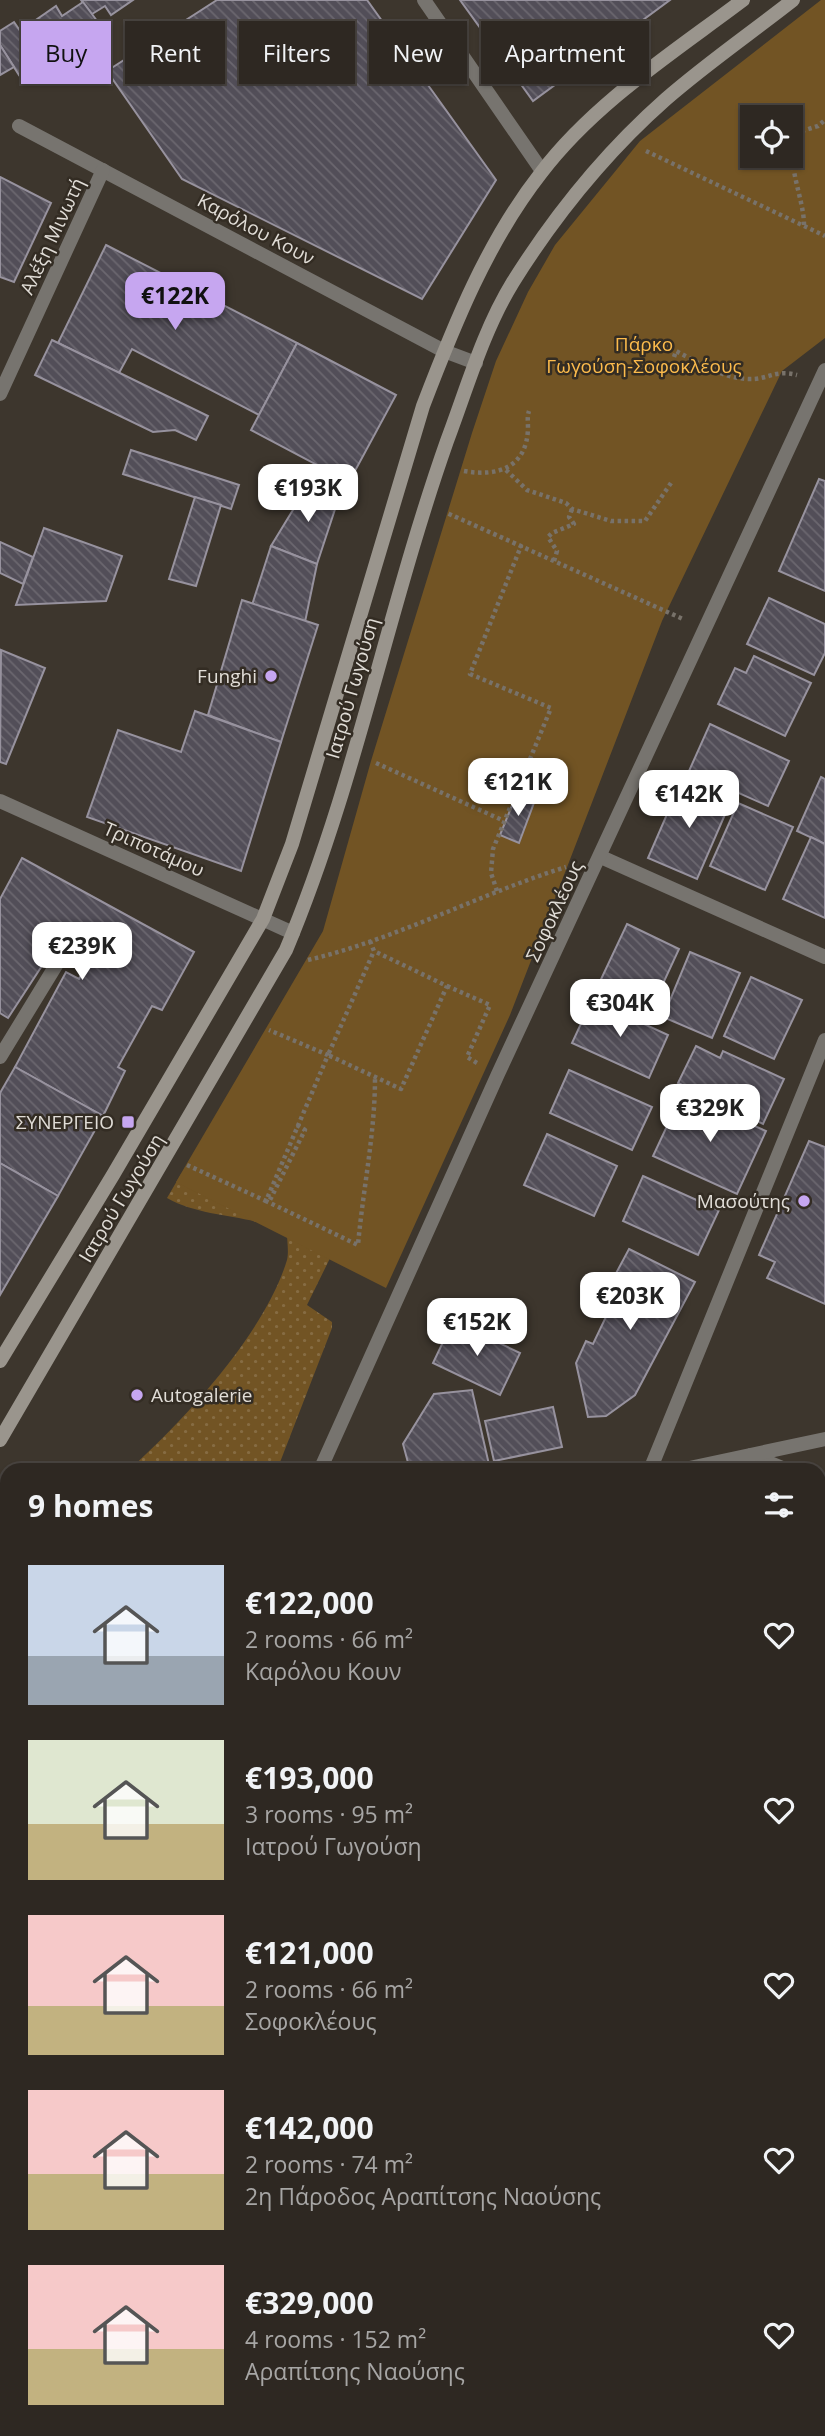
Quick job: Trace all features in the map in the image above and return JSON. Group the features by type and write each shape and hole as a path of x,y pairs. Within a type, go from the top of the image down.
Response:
{"main road":[{"name":"Ιατρού Γωγούση","path":"0,1361 114,1175 264,919 292,845 372,570 424,406 444,351 498,238 542,171 626,89 743,0"},
{"name":"Ιατρού Γωγούση","path":"0,1440 168,1156 293,933 352,756 439,466 475,363 512,283 579,189 624,139 668,97 793,0"}],"street":[{"path":"424,0 542,171"},
{"name":"Καρόλου Κουν","path":"19,126 444,351 475,363"},
{"name":"Αλέξη Μινωτή","path":"0,394 103,170"},
{"name":"Σοφοκλέους","path":"323,1463 498,1074 825,370"},
{"name":"Τριποτάμου","path":"2,805 293,933"},
{"path":"601,857 825,957"},
{"path":"0,1057 58,962"},
{"path":"653,1463 825,1040"},
{"path":"713,1463 825,1439"},
{"path":"751,1455 770,1463"}],"path":[{"path":"804,225 802,197 791,149 799,132 818,126 825,120"},
{"path":"624,139 664,161 825,236"},
{"path":"674,357 676,351 731,378 755,379 782,371"},
{"path":"439,466 480,474 496,474 506,470 520,452 528,427 528,411"},
{"path":"506,470 527,491 611,521 645,521 671,483"},
{"path":"554,561 558,554 548,537 574,524 569,517 572,509"},
{"path":"497,891 491,860 502,820 551,708 470,674 521,546 447,513 495,534 705,629"},
{"path":"352,756 389,768 502,820"},
{"path":"307,960 370,942 497,891 601,857"},
{"path":"370,942 374,951 490,1004 467,1058 498,1074"},
{"path":"266,1202 374,951"},
{"path":"246,1020 401,1089 447,986"},
{"path":"168,1156 358,1245 364,1180 375,1115 375,1078"},
{"path":"266,1202 270,1200 305,1130 298,1125"}],"green space":[{"name":"Πάρκο Γωγούση-Σοφοκλέους","path":"821,0 825,0 825,338 782,371 662,621 510,1015 386,1288 176,1182 323,931 371,761 496,361 528,292 555,245 640,141"},
{"path":"181,1174 335,1248 307,1305 332,1322 332,1328 280,1463 136,1463 198,1400 242,1345 276,1288 288,1257 287,1233 257,1222 196,1210 167,1198"}],"building":[{"path":"81,0 133,0 111,15 105,6 92,14"},
{"path":"217,0 367,0 382,21 369,21 369,84 427,84 496,180 422,299 182,179 111,77 111,68 125,59 125,84 225,84 225,21 184,21"},
{"path":"460,0 670,0 642,21 481,21 481,29"},
{"path":"83,2 97,21 34,21 56,6 62,16"},
{"path":"14,22 21,32 19,75 0,45 0,31"},
{"path":"0,45 14,67 0,75"},
{"path":"521,84 556,84 533,101"},
{"path":"0,177 51,203 14,282 0,277"},
{"path":"106,245 297,343 259,415 132,349 119,373 58,343"},
{"path":"52,340 208,416 196,440 175,430 153,432 35,375"},
{"path":"297,343 396,395 349,482 251,430"},
{"path":"131,450 239,485 231,509 123,474"},
{"path":"819,479 825,481 825,591 779,571"},
{"path":"310,482 340,494 317,564 271,546"},
{"path":"195,497 221,505 196,586 169,579"},
{"path":"44,528 122,556 106,601 16,605"},
{"path":"0,542 33,557 23,584 0,573"},
{"path":"271,546 317,564 305,622 252,605"},
{"path":"769,598 825,624 825,653 814,675 747,644"},
{"path":"242,600 318,625 281,742 208,715"},
{"path":"1,650 45,668 6,764 0,762"},
{"path":"754,656 811,683 785,736 718,704 735,668 746,673"},
{"path":"195,711 281,742 241,871 87,817 118,730 181,752"},
{"path":"710,724 789,761 768,806 689,771"},
{"path":"821,777 825,779 825,844 797,831"},
{"path":"681,782 730,803 697,879 648,858"},
{"path":"517,793 535,800 519,843 500,835"},
{"path":"738,803 793,827 765,890 710,866"},
{"path":"811,837 825,844 825,918 783,899"},
{"path":"22,858 194,952 162,1010 152,1006 118,1067 125,1071 103,1116 15,1067 66,972 79,979 88,961 75,954 70,960 51,952 8,1018 0,1013 0,899"},
{"path":"627,924 679,949 648,1016 595,992"},
{"path":"690,952 740,973 712,1038 663,1017"},
{"path":"751,977 802,1000 774,1059 724,1036"},
{"path":"592,1000 668,1035 649,1078 572,1043"},
{"path":"696,1046 720,1058 723,1051 784,1079 763,1124 678,1083"},
{"path":"15,1067 103,1116 58,1196 0,1163 0,1093"},
{"path":"569,1070 652,1107 632,1150 550,1113"},
{"path":"682,1094 766,1131 737,1194 653,1156"},
{"path":"547,1134 617,1166 594,1216 524,1185"},
{"name":"Μασούτης","path":"809,1141 825,1147 825,1304 767,1278 775,1262 759,1255"},
{"path":"0,1163 58,1196 0,1295"},
{"path":"643,1176 719,1210 698,1255 623,1221"},
{"path":"629,1249 695,1282 635,1395 606,1416 588,1417 576,1363 586,1341 593,1344 615,1298 605,1294"},
{"path":"453,1321 520,1353 500,1395 433,1363"},
{"path":"472,1390 489,1463 408,1463 403,1444 434,1394"},
{"path":"553,1407 562,1447 494,1461 485,1421"}],"place":[{"name":"Funghi","path":"271,676"},
{"name":"ΣΥΝΕΡΓΕΙΟ","path":"128,1122"},
{"name":"Μασούτης","path":"804,1201"},
{"name":"Autogalerie","path":"137,1395"}]}
